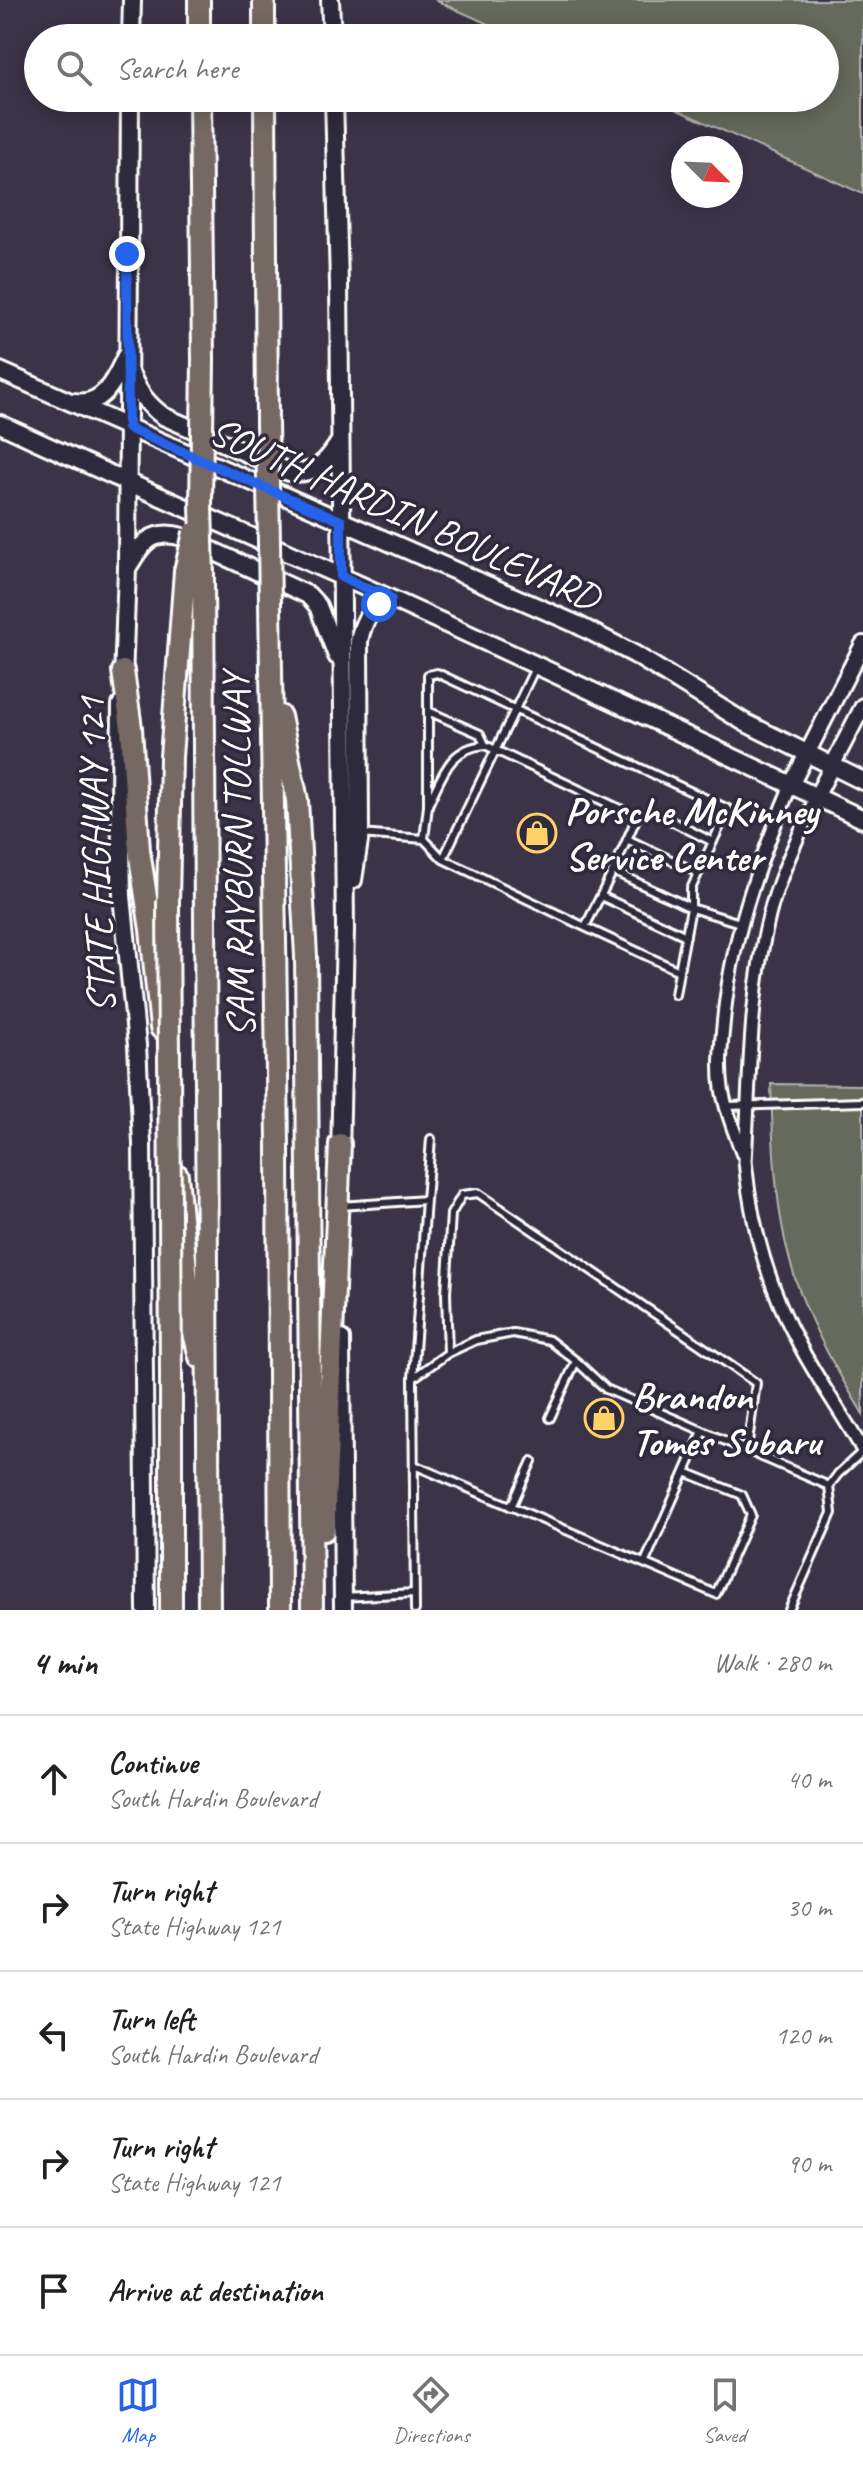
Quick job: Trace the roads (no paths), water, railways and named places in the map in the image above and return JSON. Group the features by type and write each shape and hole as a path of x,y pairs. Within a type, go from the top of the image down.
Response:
{"highway":[{"path":"199,0 199,24"},
{"path":"264,0 264,24"},
{"path":"171,1610 168,901 171,757 201,505 200,112"},
{"name":"SAM RAYBURN TOLLWAY","path":"265,112 269,664 278,1143 280,1610"},
{"name":"SAM RAYBURN TOLLWAY","path":"194,573 209,1610"},
{"path":"269,664 297,800 303,890 312,1610"},
{"path":"123,671 131,728 139,850 151,930 191,1321 208,1384"},
{"path":"319,1610 329,1447 340,1144"}],"main road":[{"path":"131,24 132,0"},
{"path":"330,0 331,24"},
{"name":"STATE HIGHWAY 121","path":"130,112 127,568 120,785 122,896 137,1045 142,1144 146,1610"},
{"path":"334,112 341,439 345,929 340,1144 343,1603"},
{"path":"70,401 88,403 101,396 112,383 129,351"},
{"path":"129,369 149,406 163,416 289,472 305,473 319,467 332,455 341,439"},
{"name":"SOUTH HARDIN BOULEVARD","path":"0,371 607,640 744,722 863,781"},
{"path":"0,424 126,484 536,665 863,819"},
{"path":"127,568 149,539 170,534 295,587 318,606 341,668"},
{"path":"345,929 360,834 359,641 369,614 379,604 391,599"}],"street":[{"path":"745,1161 726,1106 721,1074 728,985 740,923 761,856 791,785 863,644"},
{"path":"863,706 816,797 776,892 764,937 753,1014 745,1161 761,1245 788,1323 863,1451"}],"lane":[{"path":"443,859 536,665"},
{"path":"424,839 428,806 428,675 437,673 728,809 691,889 691,908 675,995"},
{"path":"428,711 480,734 485,745"},
{"path":"428,806 452,757 475,746 485,745 637,817"},
{"path":"585,927 637,817 651,811 713,842"},
{"path":"360,834 424,839 443,859 679,971"},
{"path":"627,839 698,873"},
{"path":"613,871 691,908 740,923"},
{"path":"601,896 686,936"},
{"path":"726,1106 863,1102"},
{"path":"415,1610 413,1378 431,1139"},
{"path":"448,1353 446,1293 451,1214 462,1195 478,1193 756,1383 747,1450"},
{"path":"340,1206 426,1200"},
{"path":"413,1378 448,1353 476,1340 513,1333 549,1340 606,1389 829,1486"},
{"path":"550,1418 576,1361"},
{"path":"645,1562 703,1431"},
{"path":"789,1610 832,1513 829,1486 863,1451"},
{"path":"511,1507 532,1461"},
{"path":"414,1465 716,1594 751,1515 742,1495 685,1472"},
{"path":"343,1603 415,1593"}],"place":[{"name":"Porsche McKinney Service Center","path":"537,833"},
{"name":"Brandon Tomes Subaru","path":"604,1418"}]}
